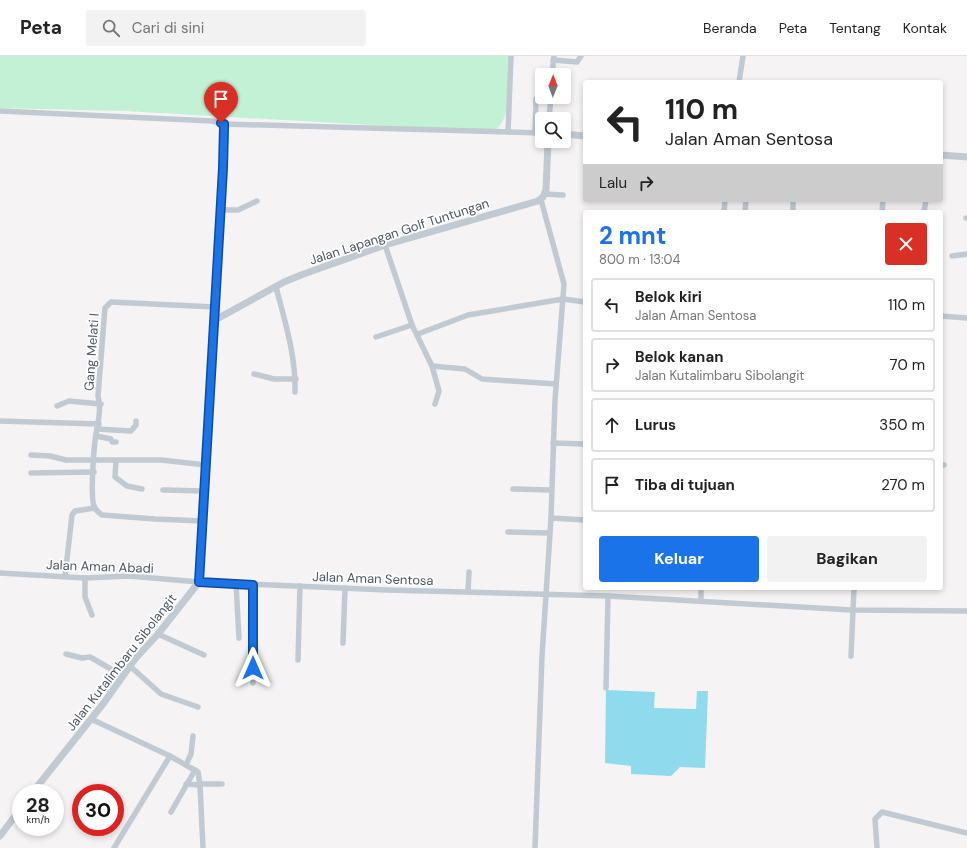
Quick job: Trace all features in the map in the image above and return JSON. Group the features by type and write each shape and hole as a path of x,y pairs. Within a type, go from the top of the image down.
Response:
{"street":[{"path":"508,132 511,56"},
{"path":"553,68 554,58 577,62 581,56"},
{"path":"739,80 743,56"},
{"path":"0,111 212,121 224,124 245,123 340,129 535,133"},
{"path":"199,582 224,124"},
{"path":"571,135 583,136"},
{"path":"535,848 538,722 551,518 556,384 564,299 564,281 543,197 547,148"},
{"path":"943,155 967,157"},
{"path":"543,197 563,195"},
{"name":"Jalan Lapangan Golf Tuntungan","path":"214,320 301,275 385,245 543,197"},
{"path":"220,210 238,210 257,201"},
{"path":"385,245 412,325 418,334 432,366 439,391 435,404"},
{"path":"952,256 967,254"},
{"path":"276,287 293,351 296,379 295,392"},
{"path":"418,334 462,316 564,299 583,302"},
{"name":"Gang Melati I","path":"95,508 93,498 94,472 100,404 98,396 105,308 112,302 215,307"},
{"path":"943,316 967,318"},
{"path":"376,337 412,325"},
{"path":"432,366 465,369 482,379 556,384"},
{"path":"254,374 274,378 296,379"},
{"path":"57,406 70,401 100,404"},
{"path":"0,421 98,426 131,431 136,425 136,421"},
{"path":"96,436 111,439 112,442 116,442"},
{"path":"553,443 583,444"},
{"path":"31,455 50,456 66,460 161,460 206,465"},
{"path":"116,461 115,477 127,486 142,489"},
{"path":"31,473 94,472"},
{"path":"513,489 551,490"},
{"path":"163,490 204,491"},
{"path":"65,576 73,512 95,508 102,515 108,516 203,521"},
{"path":"551,518 583,520"},
{"path":"508,532 550,533"},
{"path":"468,592 469,572"},
{"name":"Jalan Aman Abadi","path":"0,573 85,578 129,576 199,582"},
{"path":"85,578 85,598 92,614"},
{"name":"Jalan Aman Sentosa","path":"199,582 608,596 701,600 852,610 967,612"},
{"name":"Jalan Kutalimbaru Sibolangit","path":"39,784 91,719 130,666 158,634 199,582"},
{"path":"236,584 239,638"},
{"path":"253,585 253,682"},
{"path":"298,660 300,586"},
{"path":"343,643 345,588"},
{"path":"701,590 701,600"},
{"path":"851,656 854,590"},
{"path":"606,688 608,596"},
{"path":"158,634 204,654"},
{"path":"66,654 82,658 90,657 123,676"},
{"path":"130,666 161,694 198,706"},
{"path":"91,719 170,756 195,770 200,776 203,848"},
{"path":"186,765 192,754 193,736"},
{"path":"114,848 170,756"},
{"path":"171,812 195,770"},
{"path":"186,784 222,784"},
{"path":"876,848 875,819 882,812 967,833"},
{"path":"0,836 12,820"}],"green space":[{"path":"0,56 509,56 509,97 505,117 493,132 125,111 0,108"}],"water":[{"path":"606,690 655,692 654,708 696,709 697,691 708,691 705,768 680,767 671,776 631,774 631,766 605,763"}],"route":[{"path":"221,123 224,124 223,168 199,582 253,585 253,668"}]}
